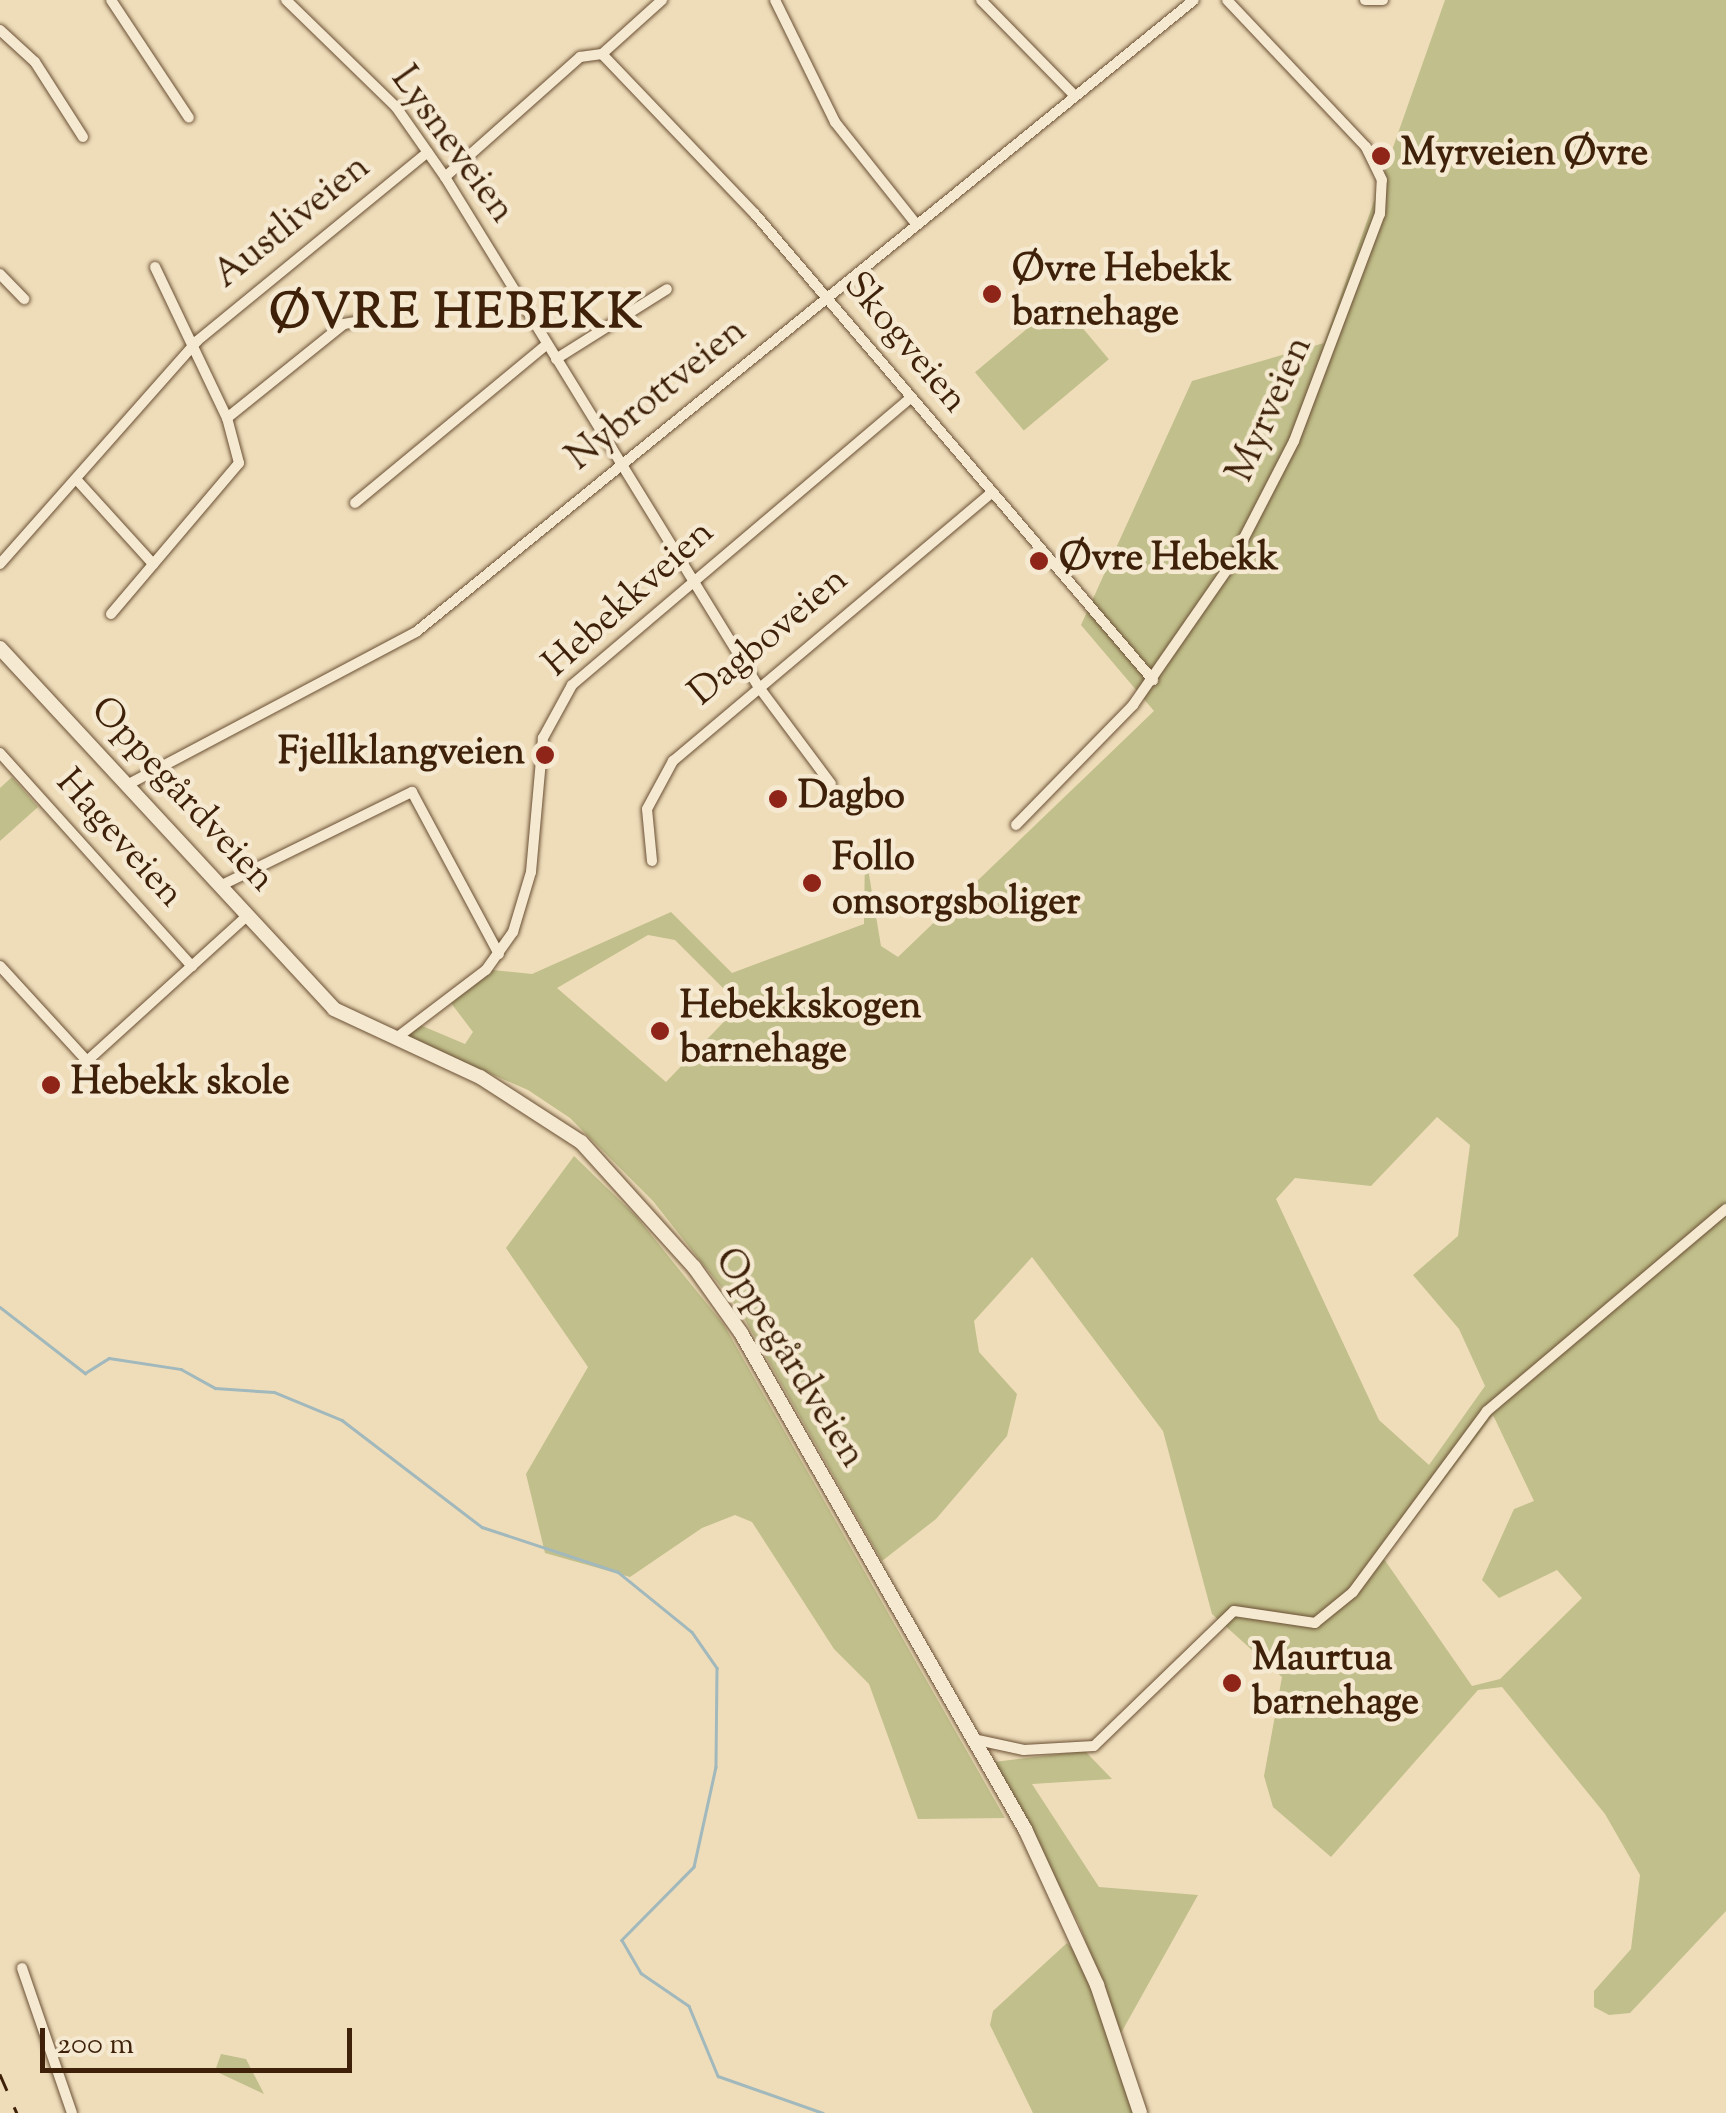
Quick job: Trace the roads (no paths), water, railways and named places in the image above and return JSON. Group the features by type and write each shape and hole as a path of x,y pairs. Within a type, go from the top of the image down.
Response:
{"main road":[{"name":"Oppegårdveien","path":"0,648 334,1009 393,1043 523,1101 581,1142 645,1208 741,1333 1052,1880 1140,2113"}],"street":[{"path":"112,0 188,118"},
{"name":"Lysneveien","path":"286,0 396,106 428,152 758,686 831,784"},
{"path":"445,177 580,56 602,54 662,0"},
{"path":"775,0 824,106 916,224"},
{"path":"982,0 1075,96"},
{"name":"Nybrottveien","path":"126,785 399,644 1194,0"},
{"name":"Myrveien","path":"1016,825 1153,680 1274,484 1382,200 1366,147 1226,0"},
{"path":"1365,0 1383,0"},
{"path":"0,30 35,62 83,137"},
{"name":"Skogveien","path":"602,54 826,296 990,494 1153,680"},
{"name":"Austliveien","path":"0,564 197,342 428,152"},
{"name":"Austliveien","path":"155,267 197,342"},
{"path":"0,274 24,299"},
{"path":"556,359 667,289"},
{"path":"227,418 361,321"},
{"path":"111,614 239,463 227,418 197,342"},
{"path":"355,503 547,344"},
{"name":"Hebekkveien","path":"393,1043 499,954 527,896 542,748 558,704 694,580 910,398"},
{"path":"76,479 153,564"},
{"name":"Dagboveien","path":"652,861 644,828 657,783 758,686 990,494"},
{"name":"Hageveien","path":"0,754 192,966"},
{"path":"220,886 412,792 499,954"},
{"path":"0,966 87,1061 247,916"},
{"path":"972,1739 1024,1750 1094,1746 1234,1611 1315,1623 1353,1592 1487,1411 1726,1209"},
{"path":"22,1968 72,2113"}],"waterway":[{"path":"0,1307 85,1373 109,1358 181,1369 215,1388 274,1392 342,1420 482,1527 618,1572 692,1632 717,1668 716,1767 694,1867 622,1940 641,1973 689,2006 718,2076 823,2113"}],"railway":[{"path":"0,2074 17,2113"}],"place":[{"name":"Myrveien Øvre","path":"1381,156"},
{"name":"Øvre Hebekk barnehage","path":"992,294"},
{"name":"Øvre Hebekk","path":"1039,561"},
{"name":"Fjellklangveien","path":"545,755"},
{"name":"Dagbo","path":"778,799"},
{"name":"Follo omsorgsboliger","path":"812,883"},
{"name":"Hebekkskogen barnehage","path":"660,1031"},
{"name":"Hebekk skole","path":"51,1085"},
{"name":"Maurtua barnehage","path":"1232,1683"}],"district":[{"name":"ØVRE HEBEKK","path":"457,316"}]}
